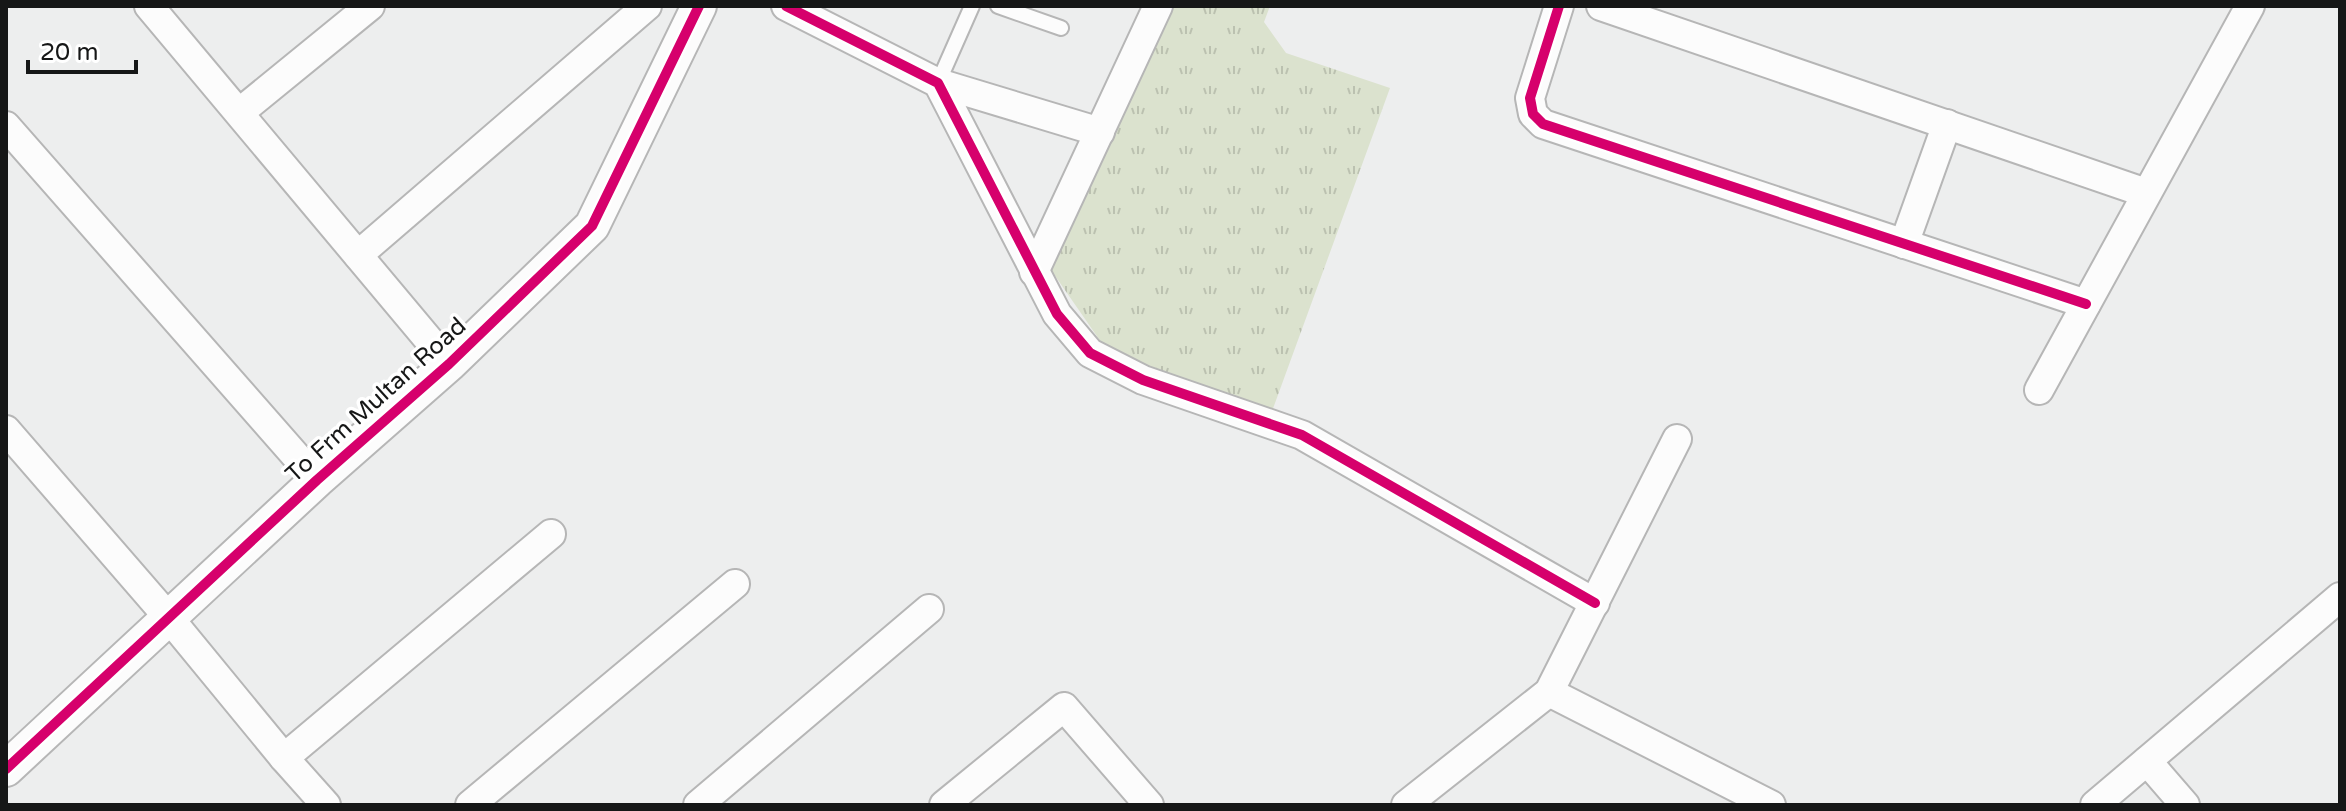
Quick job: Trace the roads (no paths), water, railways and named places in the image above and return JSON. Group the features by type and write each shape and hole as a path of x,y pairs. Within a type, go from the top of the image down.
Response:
{"street":[{"path":"149,6 449,364"},
{"path":"240,112 370,6"},
{"path":"358,255 647,6"},
{"name":"To Frm Multan Road","path":"6,769 317,480 449,364 592,226 699,6"},
{"path":"786,6 938,83 1100,132"},
{"path":"1034,272 1158,6"},
{"path":"1559,6 1530,98 1533,114 1543,124 2086,304"},
{"path":"1601,6 2146,193"},
{"path":"2039,390 2250,6"},
{"path":"938,83 1057,314 1090,353 1143,380 1302,435 1595,603"},
{"path":"1904,244 1947,124"},
{"path":"6,126 317,480"},
{"path":"6,430 326,805"},
{"path":"1406,805 1549,692 1677,439"},
{"path":"284,758 551,534"},
{"path":"470,805 735,584"},
{"path":"2095,805 2340,597"},
{"path":"698,805 929,609"},
{"path":"1549,692 1771,805"},
{"path":"944,805 1064,707 1149,805"},
{"path":"2147,761 2185,805"}],"lane":[{"path":"938,83 972,6"},
{"path":"998,6 1061,28"}]}
